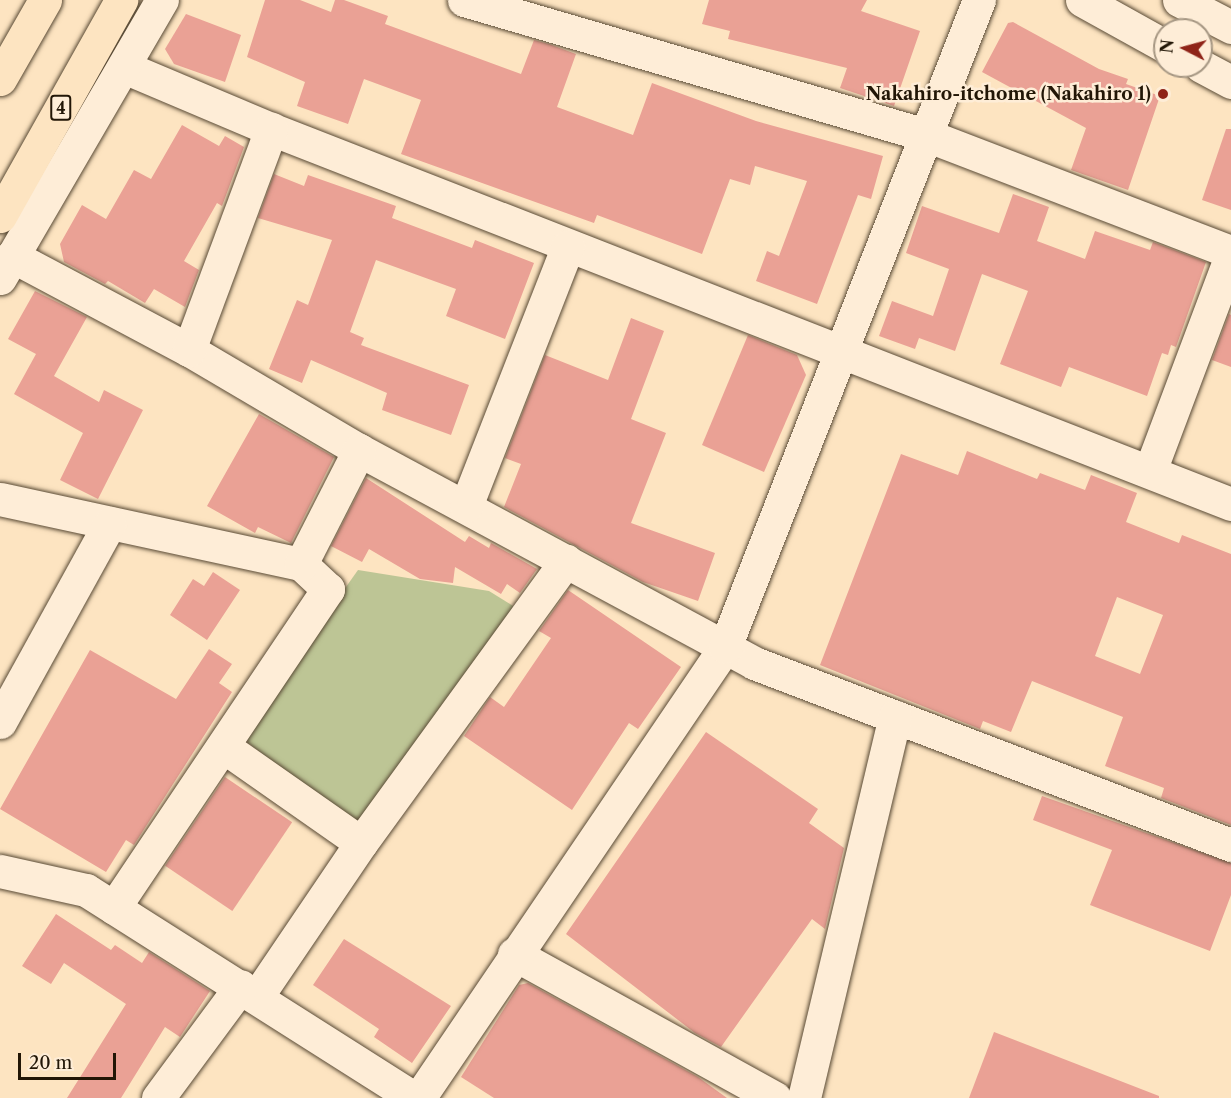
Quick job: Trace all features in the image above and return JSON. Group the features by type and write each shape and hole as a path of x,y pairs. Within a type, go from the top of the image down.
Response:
{"highway":[{"path":"0,79 45,0"},
{"name":"4","path":"0,216 122,0"}],"street":[{"path":"162,0 6,267 189,350 359,450 725,648 895,717 1231,845"},
{"path":"464,0 926,135 1231,254 1150,471"},
{"path":"0,872 86,890 417,1098 725,648 979,0"},
{"path":"1082,0 1153,39"},
{"path":"1179,0 1231,27"},
{"path":"124,67 271,129 1231,504"},
{"path":"1213,72 1231,82"},
{"path":"189,350 271,129"},
{"path":"466,506 568,246"},
{"path":"301,564 359,450"},
{"path":"0,499 301,564 328,589 114,908"},
{"path":"0,722 110,523"},
{"path":"158,1098 249,991 361,843 566,561"},
{"path":"804,1098 895,717"},
{"path":"224,747 361,843"},
{"path":"514,954 775,1098"}],"green space":[{"path":"358,570 489,591 518,609 371,821 354,822 248,743 246,728"}],"building":[{"path":"265,0 300,0 331,12 335,0 344,0 388,16 385,24 521,74 534,40 549,44 576,54 557,107 633,135 652,83 756,121 883,156 871,199 858,195 817,304 756,281 767,251 779,256 807,181 755,166 750,185 730,179 702,254 597,215 594,223 401,154 421,100 364,79 348,124 297,106 305,82 247,57"},
{"path":"709,0 867,0 861,11 920,31 894,106 840,88 847,68 728,39 730,31 702,24"},
{"path":"186,14 241,35 225,82 174,64 165,49"},
{"path":"1013,22 1099,69 1128,79 1126,84 1160,96 1128,190 1071,170 1086,128 982,72 1008,23"},
{"path":"182,125 219,146 225,136 244,147 222,206 217,203 184,261 199,270 185,307 154,289 145,303 108,281 105,284 64,262 60,244 82,205 106,219 134,170 151,179"},
{"path":"1226,129 1231,129 1231,210 1202,200"},
{"path":"274,174 304,186 308,175 396,206 392,218 472,248 475,240 534,263 505,339 446,316 456,289 376,260 350,332 364,338 361,345 469,385 451,435 382,410 387,393 311,360 302,383 269,369 297,300 308,305 332,240 258,218"},
{"path":"1013,194 1049,207 1037,241 1085,259 1095,231 1150,250 1153,242 1206,262 1176,347 1171,345 1168,355 1162,353 1147,396 1069,367 1061,387 1000,364 1028,291 982,274 955,351 919,338 915,349 879,336 892,301 933,316 949,269 906,253 922,206 999,233"},
{"path":"35,291 87,317 54,376 99,402 104,390 143,410 98,499 60,480 83,433 14,394 36,354 8,339"},
{"path":"1229,314 1231,315 1231,367 1212,360"},
{"path":"631,318 664,331 631,419 666,433 631,523 715,553 698,601 643,582 504,507 521,464 505,458 545,355 608,380"},
{"path":"748,335 797,355 806,375 764,472 702,445"},
{"path":"259,414 334,457 291,543 258,527 255,533 207,506"},
{"path":"967,451 1037,479 1040,473 1085,490 1091,475 1137,493 1126,522 1179,543 1182,535 1231,554 1231,825 1161,798 1164,788 1105,766 1123,717 1032,681 1011,732 983,721 980,729 820,665 901,454 958,475","holes":["1117,597 1163,615 1140,674 1095,656"]},
{"path":"366,478 465,542 469,536 489,548 491,543 537,569 520,593 507,584 501,594 455,567 453,583 420,579 369,549 362,562 331,546"},
{"path":"213,572 240,590 207,640 170,615 193,579 204,586"},
{"path":"568,590 681,667 638,729 629,723 572,810 464,736 490,697 504,707 551,638 539,631"},
{"path":"209,649 232,664 219,683 232,692 134,845 126,840 106,872 0,809 90,650 176,699"},
{"path":"706,732 818,809 809,823 844,848 825,929 812,919 721,1047 695,1033 566,934"},
{"path":"225,777 292,822 232,911 165,866"},
{"path":"1042,796 1231,863 1231,895 1210,951 1090,905 1112,850 1033,820"},
{"path":"56,914 111,950 115,945 142,963 149,952 210,991 180,1037 165,1027 121,1098 67,1098 126,1004 64,963 51,984 22,966"},
{"path":"344,939 451,1006 412,1063 374,1037 379,1029 313,985"},
{"path":"528,983 698,1077 727,1098 494,1098 461,1077 519,985"},
{"path":"994,1032 1159,1096 1159,1098 969,1098"}],"place":[{"name":"Nakahiro-itchome (Nakahiro 1)","path":"1163,94"}]}
